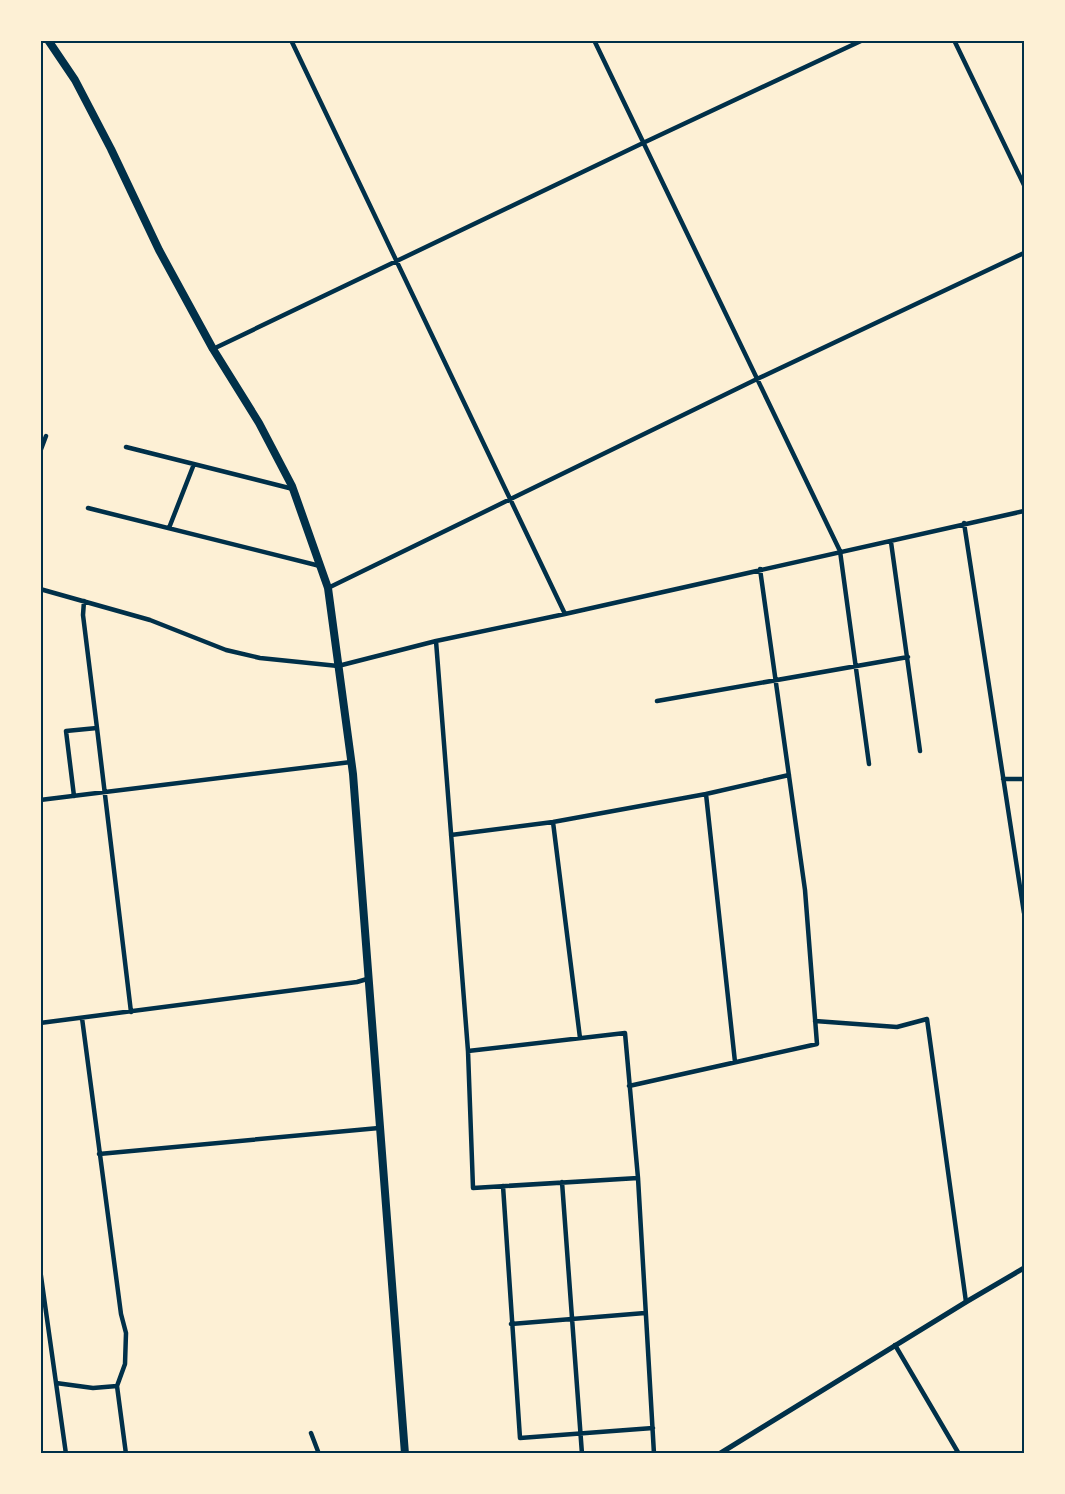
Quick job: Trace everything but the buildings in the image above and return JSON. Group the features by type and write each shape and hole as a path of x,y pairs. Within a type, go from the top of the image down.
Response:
{"highway":[{"path":"48,40 75,80 159,250 213,349 259,423 293,489 328,588 351,762 405,1454"}],"street":[{"path":"291,40 565,614"},
{"path":"594,40 840,551 869,764"},
{"path":"213,349 863,40"},
{"path":"954,40 1024,185"},
{"path":"328,588 757,379 1024,254"},
{"path":"40,452 46,436"},
{"path":"126,447 293,489"},
{"path":"169,528 194,464"},
{"path":"88,508 320,566"},
{"path":"40,589 150,620 226,650 260,658 338,666 436,641 1024,511"},
{"path":"964,523 1024,913"},
{"path":"891,542 920,751"},
{"path":"629,1086 816,1044 805,890 760,569"},
{"path":"84,601 83,615 131,1012"},
{"path":"436,641 468,1052 473,1188 638,1178"},
{"path":"657,701 908,657"},
{"path":"74,796 66,731 97,728"},
{"path":"40,800 351,762"},
{"path":"451,835 554,822 706,794 789,775"},
{"path":"1004,779 1024,779"},
{"path":"706,794 735,1062"},
{"path":"554,822 580,1038"},
{"path":"40,1023 367,979"},
{"path":"82,1018 121,1314 126,1333 124,1364 117,1386 126,1454"},
{"path":"815,1022 897,1027 927,1019 966,1302"},
{"path":"468,1052 625,1033 638,1178 654,1454"},
{"path":"99,1154 379,1128"},
{"path":"562,1182 570,1319 582,1454"},
{"path":"503,1186 520,1438 653,1428"},
{"path":"719,1454 1024,1268"},
{"path":"40,1269 66,1454"},
{"path":"512,1323 645,1313"},
{"path":"895,1345 959,1454"},
{"path":"56,1383 93,1388 117,1386"},
{"path":"311,1433 319,1454"}]}
